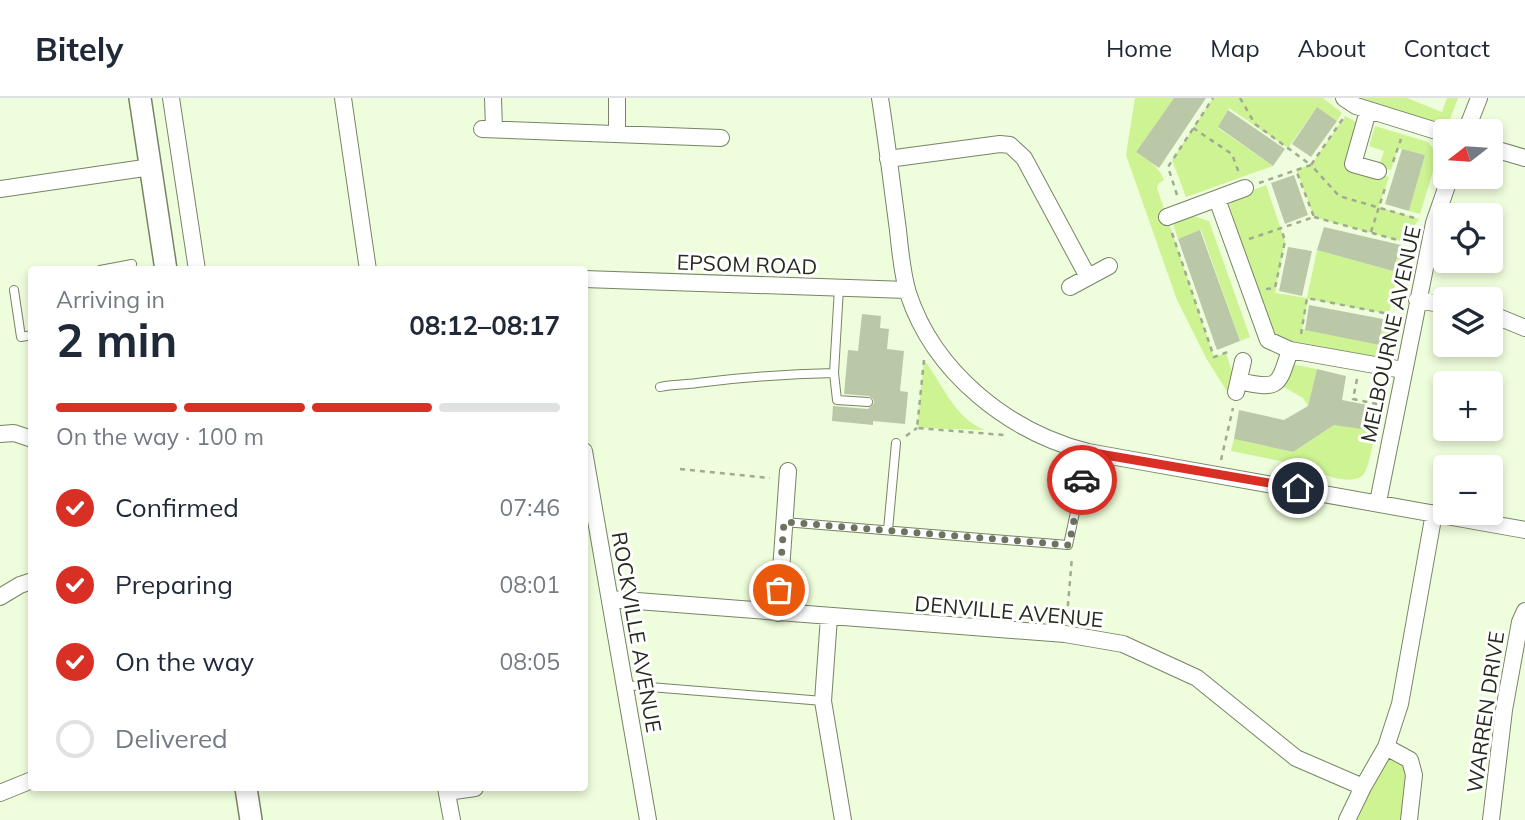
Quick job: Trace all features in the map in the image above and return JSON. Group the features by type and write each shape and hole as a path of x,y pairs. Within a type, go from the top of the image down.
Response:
{"street":[{"path":"140,98 165,266"},
{"path":"171,98 196,266"},
{"path":"343,98 367,266"},
{"path":"493,98 488,129 721,138"},
{"path":"617,98 617,134"},
{"path":"880,98 907,290 928,333 953,370 991,406 1038,436 1063,446 1433,513"},
{"path":"1471,119 1479,98"},
{"path":"1348,101 1368,111 1433,130"},
{"path":"1368,111 1353,164 1378,171"},
{"path":"888,159 1000,144 1010,145 1024,158 1088,277"},
{"path":"1503,152 1525,158"},
{"path":"0,189 151,167"},
{"path":"1167,217 1245,188"},
{"path":"1217,199 1268,340 1294,350 1402,370"},
{"name":"MELBOURNE AVENUE","path":"1378,502 1402,370 1433,228"},
{"path":"1070,287 1109,265"},
{"name":"EPSOM ROAD","path":"588,279 907,290"},
{"path":"1417,300 1433,303"},
{"path":"1503,319 1525,328"},
{"path":"1241,354 1238,387 1259,386 1277,383 1294,350"},
{"path":"0,434 14,433 28,438"},
{"name":"ROCKVILLE AVENUE","path":"588,473 648,820"},
{"path":"778,613 787,475"},
{"path":"1347,820 1386,747 1400,704 1433,519"},
{"path":"1498,525 1525,530"},
{"path":"0,597 28,582"},
{"name":"DENVILLE AVENUE","path":"611,599 1065,634 1123,644 1197,678 1296,758 1363,787"},
{"name":"WARREN DRIVE","path":"1491,820 1504,710 1520,622 1525,611"},
{"path":"830,617 823,701 843,820"},
{"path":"1386,747 1410,760 1414,775 1409,820"},
{"path":"0,793 28,782"},
{"path":"246,791 251,820"},
{"path":"447,791 452,820"}],"lane":[{"path":"121,266 132,264"},
{"path":"839,288 834,373 837,400 868,402"},
{"path":"14,290 21,337 28,336"},
{"path":"660,387 737,378 834,373"},
{"path":"888,530 896,443"},
{"path":"784,522 1069,545 1088,452"},
{"path":"625,685 823,701"}],"path":[{"path":"1183,211 1168,167 1213,98"},
{"path":"1240,98 1255,124 1311,165 1339,196 1433,223"},
{"path":"1194,128 1232,154 1245,188 1311,165 1348,101"},
{"path":"1296,169 1314,217"},
{"path":"1167,217 1214,357 1241,354"},
{"path":"1232,245 1314,217 1429,248"},
{"path":"1249,291 1275,288 1285,241 1281,228"},
{"path":"1294,350 1307,298 1413,318"},
{"path":"928,333 917,428 1009,435"},
{"path":"1360,363 1353,399 1395,408"},
{"path":"1218,474 1238,387"},
{"path":"680,469 787,475"},
{"path":"1065,634 1072,554 1069,545"}],"green space":[{"path":"1135,98 1174,98 1136,152 1156,167 1164,180 1157,188 1214,357 1226,353 1232,372 1228,393 1206,358 1177,300 1126,155"},
{"path":"1213,98 1323,98 1342,113 1337,121 1317,107 1288,148 1229,108 1218,128 1273,166 1186,197 1172,160"},
{"path":"1360,98 1407,98 1442,112 1447,98 1458,98 1450,119 1433,119 1433,122"},
{"path":"1345,116 1358,123 1344,166 1389,177 1379,207 1419,219 1404,242 1314,217 1296,169 1311,165"},
{"path":"1375,126 1428,142 1433,148 1433,171 1420,214 1409,211 1425,155 1398,148 1391,170 1379,167 1384,151 1369,146"},
{"path":"1266,185 1285,241 1275,293 1307,298 1317,250 1393,271 1401,245 1403,246 1389,314 1308,299 1302,329 1379,345 1383,319 1396,322 1392,347 1379,356 1373,356 1291,342 1273,333 1228,207 1235,197"},
{"path":"1193,216 1209,221 1250,337 1240,341 1201,230 1178,239 1173,224"},
{"path":"924,360 957,409 974,425 985,430 917,428"},
{"path":"1286,363 1317,369 1308,406 1303,398 1277,383"},
{"path":"1373,406 1379,408 1371,455 1365,472 1356,479 1341,479 1305,466 1231,451 1234,439 1293,452 1334,425"},
{"path":"1393,750 1410,760 1409,820 1355,820 1371,785"}],"building":[{"path":"1174,98 1206,98 1159,168 1136,152"},
{"path":"1317,107 1337,121 1311,157 1292,144"},
{"path":"1228,110 1285,149 1273,166 1218,127"},
{"path":"1402,149 1425,155 1409,211 1385,204"},
{"path":"1294,175 1308,215 1285,224 1271,183"},
{"path":"1324,227 1401,245 1393,271 1317,250"},
{"path":"1200,230 1240,341 1217,350 1178,239"},
{"path":"1288,247 1312,251 1302,296 1279,291"},
{"path":"1309,305 1383,319 1379,345 1305,330"},
{"path":"862,314 881,316 880,328 889,329 887,349 904,351 900,391 908,392 905,424 873,421 873,425 832,421 833,406 868,409 874,403 869,396 844,394 848,350 858,351"},
{"path":"1317,369 1346,376 1342,400 1373,406 1369,430 1334,425 1293,452 1234,439 1239,410 1284,420 1308,406"}],"way so far":[{"path":"779,590 784,522 1069,545 1082,480"}],"route":[{"path":"1082,480 1088,452 1298,488"}]}
